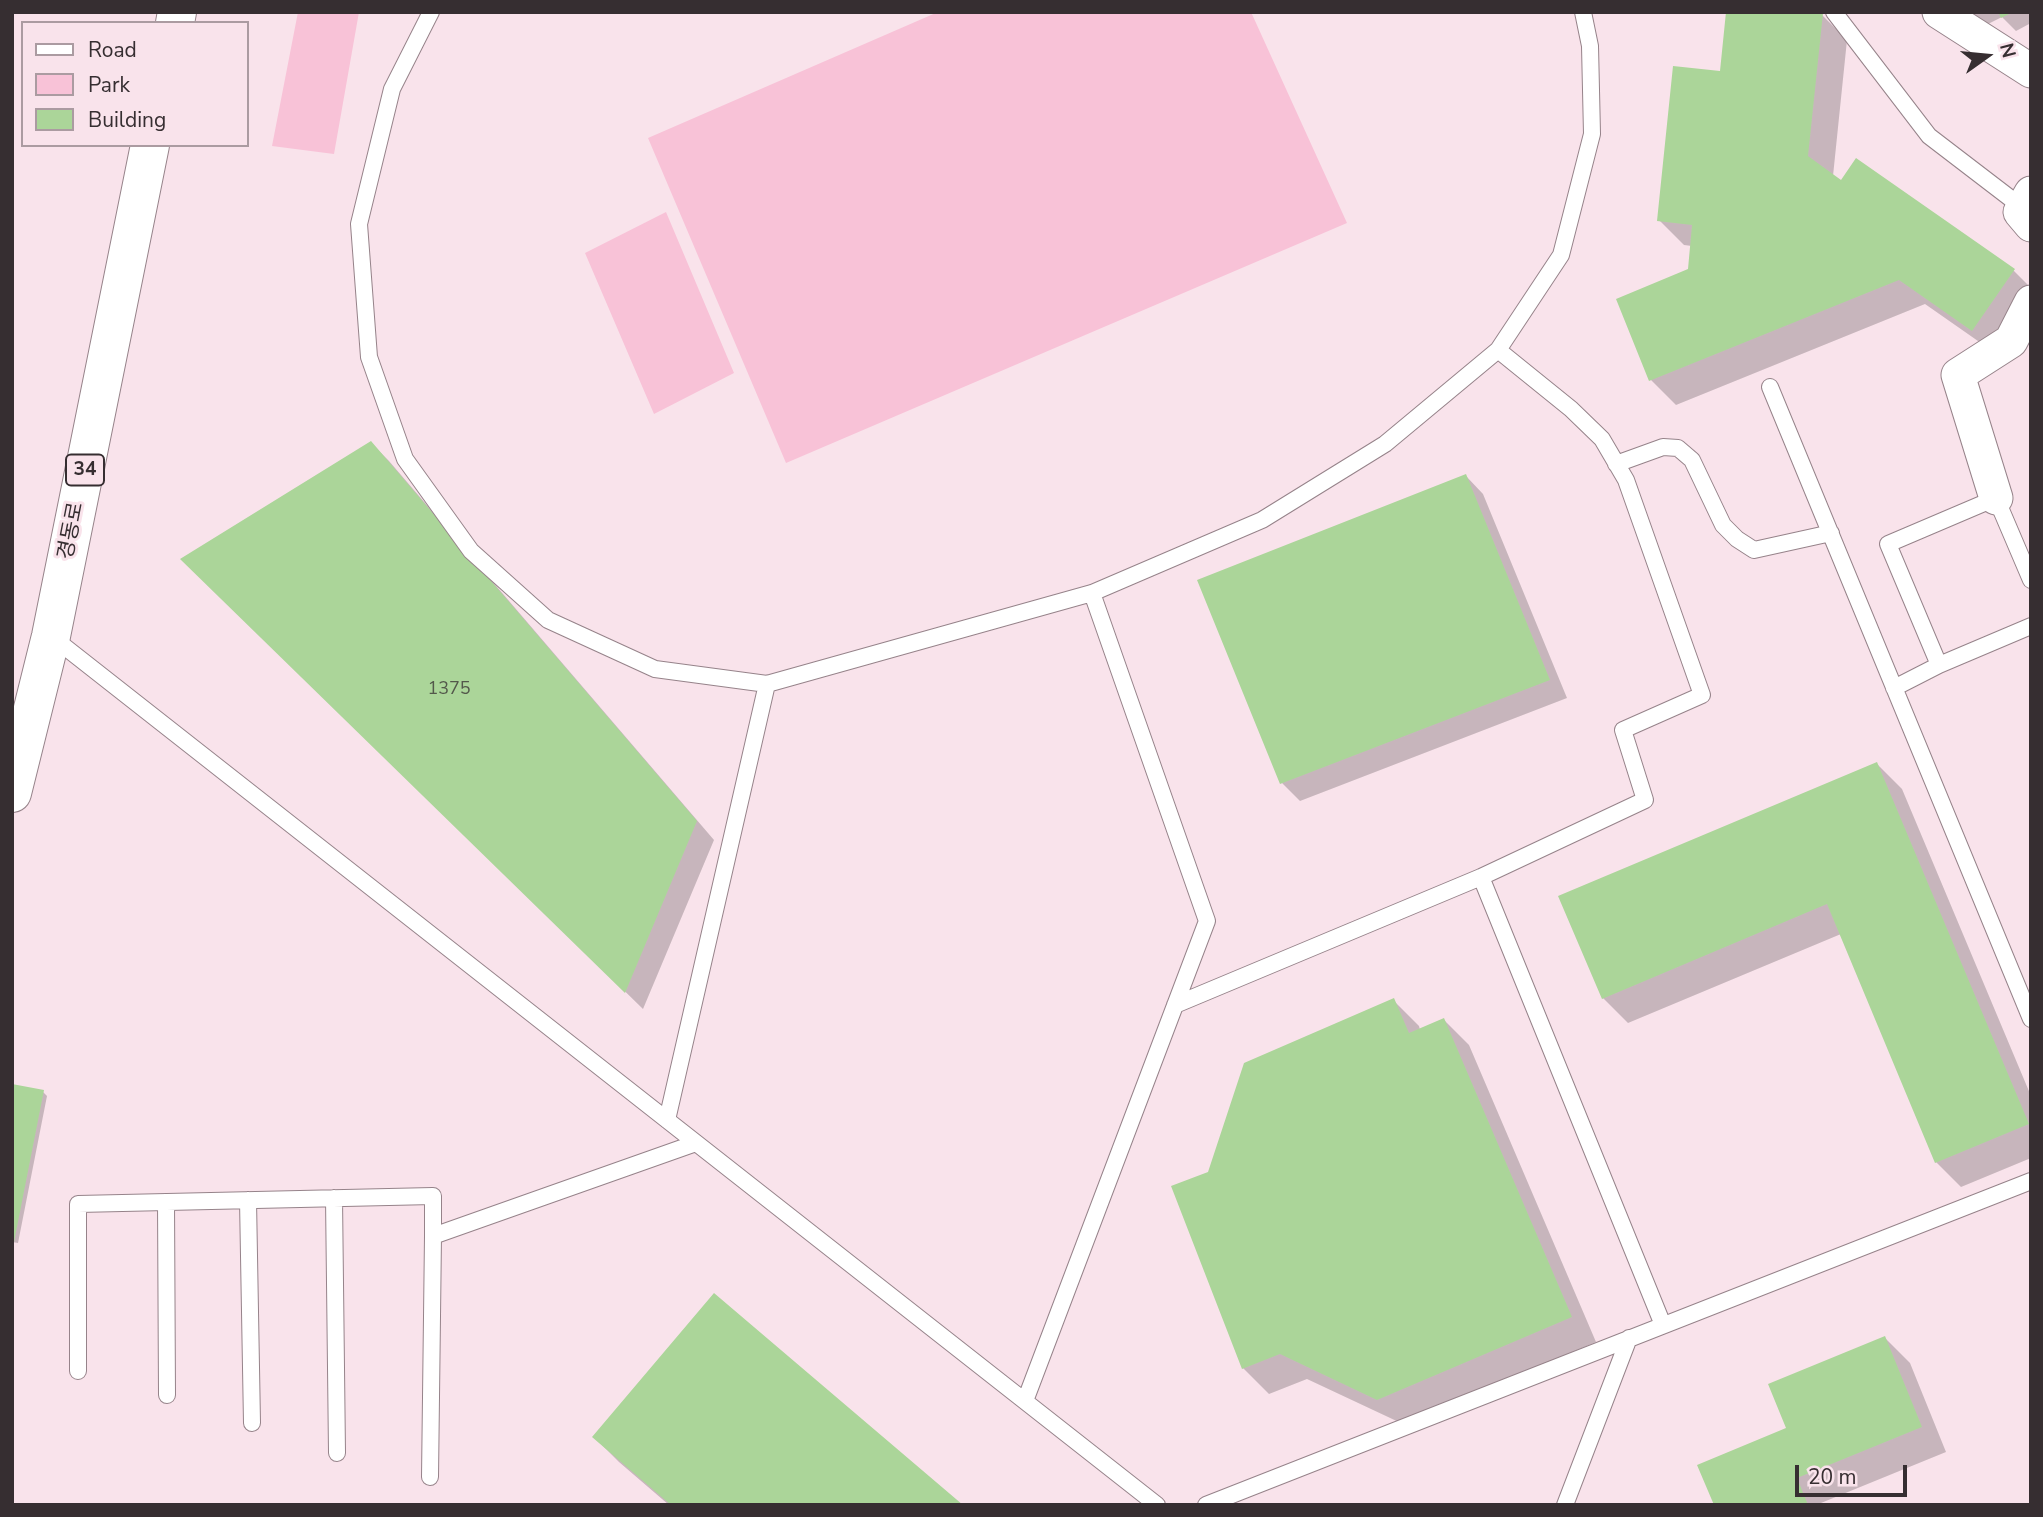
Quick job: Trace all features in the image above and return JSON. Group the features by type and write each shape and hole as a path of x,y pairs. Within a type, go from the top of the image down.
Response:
{"main road":[{"name":"경동로","path":"12,793 51,636 150,147"}],"street":[{"path":"1940,12 2031,71"},
{"path":"1996,498 1958,375 2011,341 2031,302"}],"lane":[{"path":"431,12 393,89 359,224 369,357 405,459 471,551 548,620 655,669 767,684 1092,593 1262,520 1385,444 1498,350 1561,255 1592,134 1590,46 1584,12"},
{"path":"1834,12 1930,136 2028,209"},
{"path":"1175,1005 1482,877 1645,800 1623,730 1702,695 1626,480 1602,439 1571,409 1498,350"},
{"path":"1770,387 2031,1019"},
{"path":"1616,464 1663,447 1678,448 1692,460 1723,525 1737,539 1754,550 1831,533"},
{"path":"1939,664 1888,544 1996,498 2029,569"},
{"path":"1025,1401 1207,921 1092,593"},
{"path":"1894,688 1939,664 2031,626"},
{"path":"51,636 1157,1505"},
{"path":"667,1120 767,684"},
{"path":"1482,877 1663,1325"},
{"path":"433,1236 696,1143"},
{"path":"1206,1505 2031,1181"},
{"path":"78,1371 78,1204 433,1196 430,1477"},
{"path":"334,1198 337,1453"},
{"path":"248,1200 252,1423"},
{"path":"166,1202 167,1395"},
{"path":"1565,1505 1629,1338"}],"green space":[{"path":"298,12 359,12 334,154 272,146"},
{"path":"938,12 1251,12 1347,223 786,463 648,138"},
{"path":"666,212 734,373 654,414 585,253"}],"building":[{"path":"1726,12 1823,13 1808,156 1841,180 1856,158 2015,269 1972,331 1899,280 1649,381 1616,299 1688,269 1692,225 1657,221 1673,66 1720,71"},
{"path":"1998,12 2013,12 2001,18"},
{"path":"371,441 697,821 625,993 180,559"},
{"path":"1466,474 1550,680 1280,784 1197,580"},
{"path":"1877,762 2029,1124 1935,1163 1827,904 1602,999 1558,896"},
{"path":"1394,998 1409,1033 1444,1018 1572,1317 1377,1400 1280,1354 1242,1369 1171,1186 1208,1172 1244,1063"},
{"path":"12,1084 44,1090 14,1242 12,1242"},
{"path":"714,1293 963,1505 671,1505 592,1437"},
{"path":"1885,1336 1922,1427 1797,1478 1808,1505 1714,1505 1697,1465 1786,1428 1768,1384"}]}
